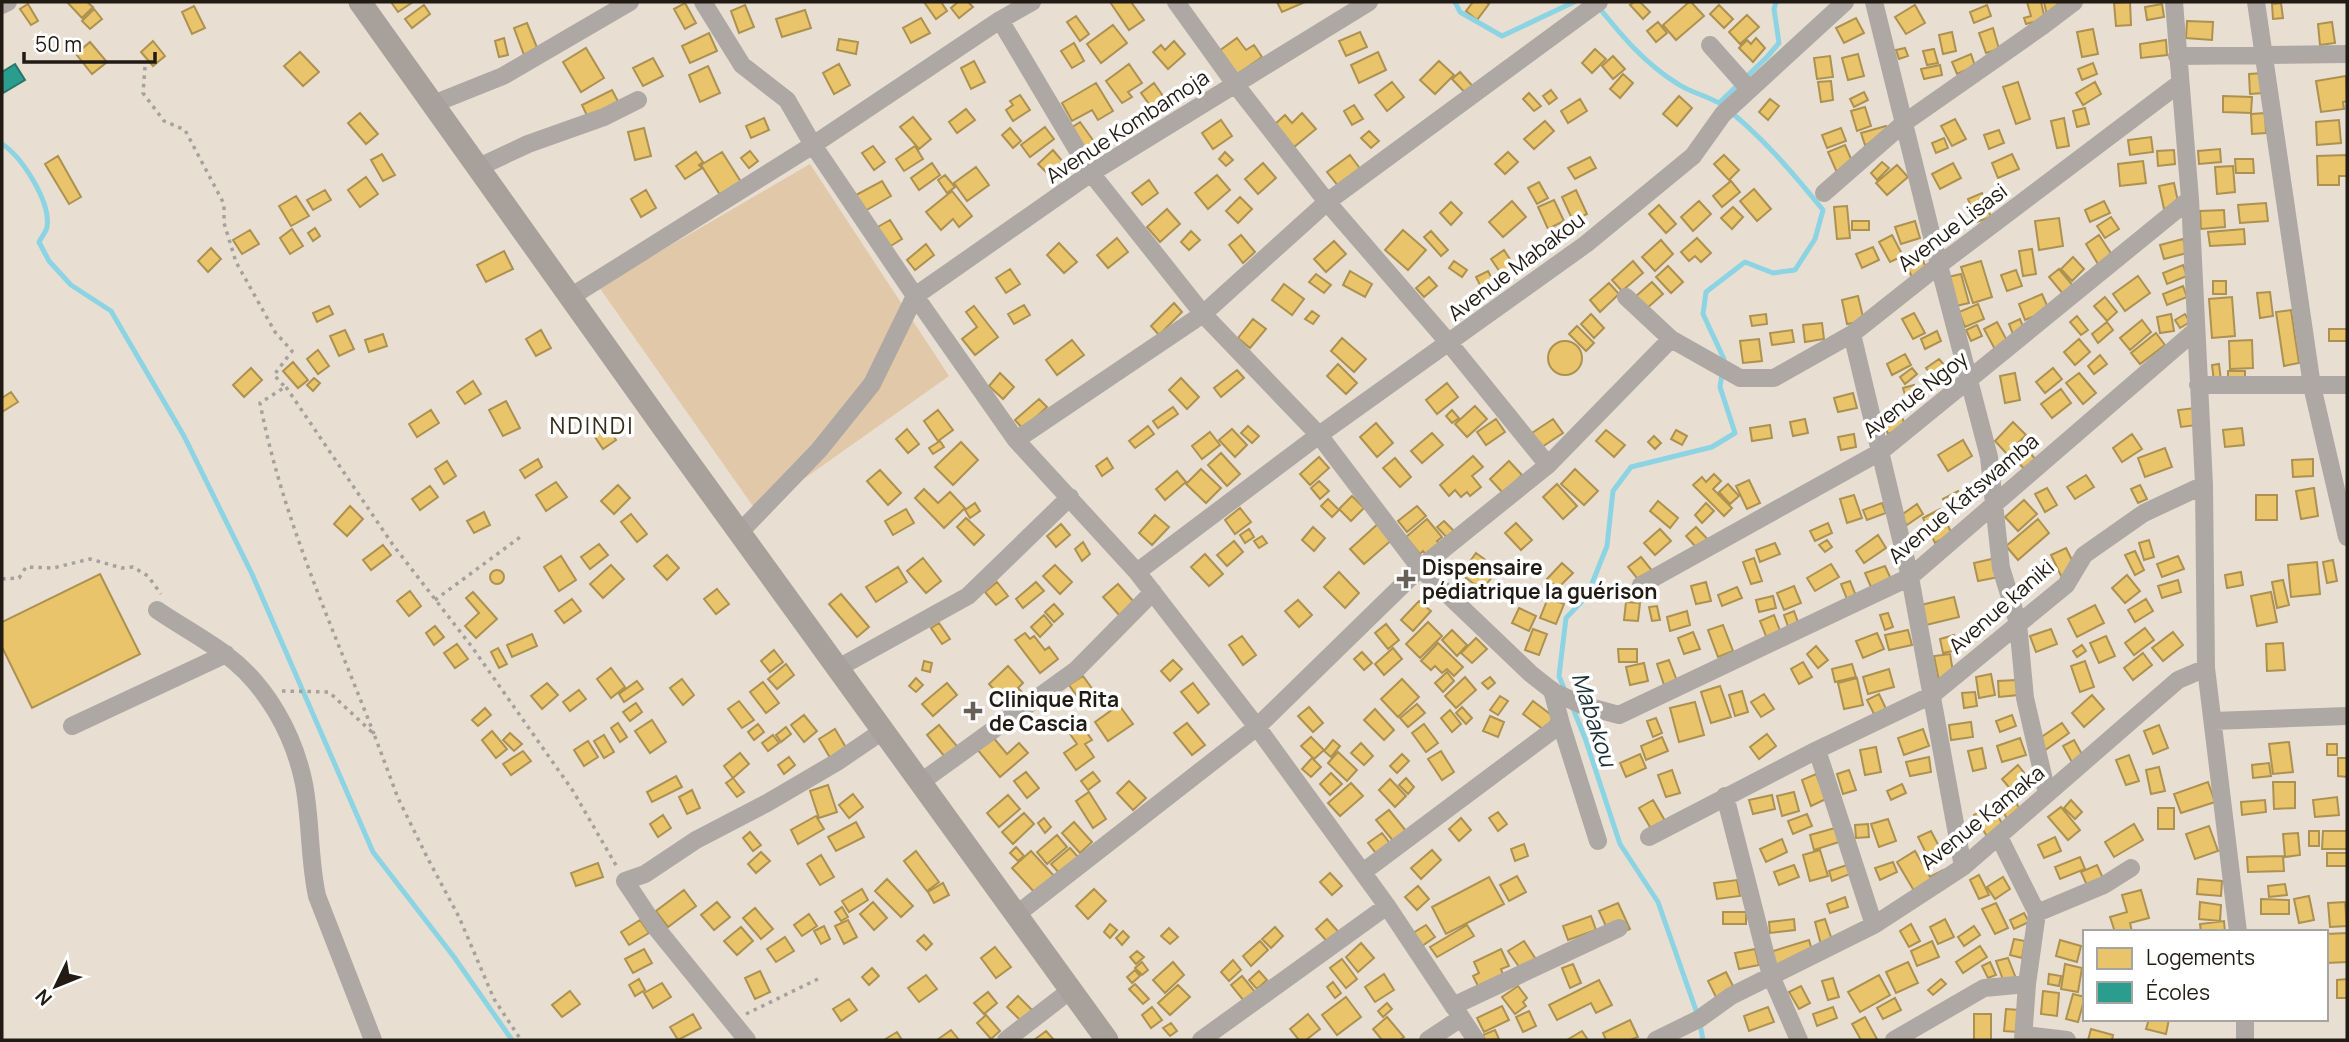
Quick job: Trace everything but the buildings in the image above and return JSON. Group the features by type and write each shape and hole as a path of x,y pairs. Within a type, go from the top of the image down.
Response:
{"main road":[{"path":"360,2 1107,1040"}],"street":[{"path":"2,5 8,2"},
{"path":"433,104 503,76 630,2"},
{"path":"702,2 742,65 787,100 813,145 1016,440 1137,572 1257,727 1387,906 1476,1040"},
{"path":"572,296 813,145 1031,2"},
{"path":"1175,2 1327,202 1449,344 1548,466"},
{"name":"Avenue Kombamoja","path":"915,296 1091,173 1369,2"},
{"path":"1016,440 1203,314 1327,202 1599,2"},
{"name":"Avenue Mabakou","path":"1137,572 1319,435 1586,244 1693,156 1744,88 1844,2"},
{"path":"1874,2 1989,457 2001,568 2018,622 2025,698 2047,793"},
{"path":"1824,193 1904,123 2074,2"},
{"path":"2174,2 2190,198 2204,485 2206,668 2238,930"},
{"path":"2256,2 2312,386 2347,537"},
{"path":"1000,20 1091,173 1203,314 1319,435 1420,568 1531,674 1553,691 1598,841"},
{"path":"1710,46 1744,88"},
{"path":"2177,56 2347,54"},
{"name":"Avenue Lisasi","path":"1671,339 1740,379 1774,378 1852,334 2180,83"},
{"path":"478,167 528,144 604,117 638,100"},
{"name":"Avenue Ngoy","path":"1641,586 1880,452 2190,198"},
{"path":"740,532 819,450 872,384 915,296"},
{"path":"1016,915 1257,727 1420,568 1548,466 1671,339 1626,297"},
{"name":"Avenue Katswamba","path":"1553,691 1582,705 1619,715 1910,577 2196,330"},
{"path":"1852,334 1910,577 1963,867"},
{"path":"2198,385 2347,385"},
{"name":"Avenue kaniki","path":"1649,837 1725,796 1932,695 2066,585 2084,555 2144,513 2204,485"},
{"path":"838,668 968,596 1070,497"},
{"path":"921,782 1076,670 1153,592"},
{"path":"157,610 226,654 244,671 285,726 297,754 304,785 310,828 312,874 317,896 373,1040"},
{"path":"72,726 226,654"},
{"name":"Avenue Kamaka","path":"1656,1040 1699,1019 1731,996 1874,925 1963,867 2178,680 2206,668"},
{"path":"2213,721 2347,716"},
{"path":"1363,872 1561,724"},
{"path":"747,1040 657,929 625,881 645,874 696,840 767,803 884,730"},
{"path":"1817,750 1874,925"},
{"path":"1725,796 1771,976 1799,1040"},
{"path":"2000,836 2037,913 2023,1037 2067,1040"},
{"path":"2037,913 2104,885 2131,868"},
{"path":"1201,1040 1387,906"},
{"path":"1428,1040 1457,1012 1619,928"},
{"path":"1894,1040 1984,988 2027,984"},
{"path":"1006,1040 1072,989"},
{"path":"2245,1021 2245,1040"}],"path":[{"path":"145,67 143,93 164,121 185,130 224,204 224,223 236,262 275,332 292,351 274,375 285,387 393,545 472,647 573,792 625,881"},
{"path":"285,387 260,403 266,434 299,543 398,798 459,917 494,999 521,1040"},
{"path":"435,600 523,536"},
{"path":"2,579 19,578 26,567 53,568 90,559 122,568 133,567 148,576 163,597 157,610"},
{"path":"287,691 329,692 374,734"},
{"path":"732,1021 820,978"}],"shaded area":[{"path":"810,164 949,376 757,512 599,287"}],"waterway":[{"path":"1455,2 1460,12 1502,36 1574,2"},
{"path":"1719,103 1779,43 1774,9 1776,2"},
{"path":"1597,5 1624,38 1666,76 1722,105 1750,128 1823,210 1815,239 1795,270 1773,273 1745,262 1706,292 1703,314 1724,359 1723,364"},
{"path":"2,144 26,169 40,193 47,227 39,242 49,261 71,285 111,311 184,436 252,574 373,852 454,957 512,1040"},
{"name":"Mabakou","path":"1565,691 1559,676 1566,618 1587,596 1607,546 1613,491 1631,467 1712,447 1735,433 1720,387 1722,374"},
{"name":"Mabakou","path":"1572,706 1620,844 1658,902 1699,1019 1703,1040"}],"place":[{"name":"Dispensaire pédiatrique la guérison","path":"1406,579"},
{"name":"Clinique Rita de Cascia","path":"973,711"}],"district":[{"name":"NDINDI","path":"592,425"}]}
